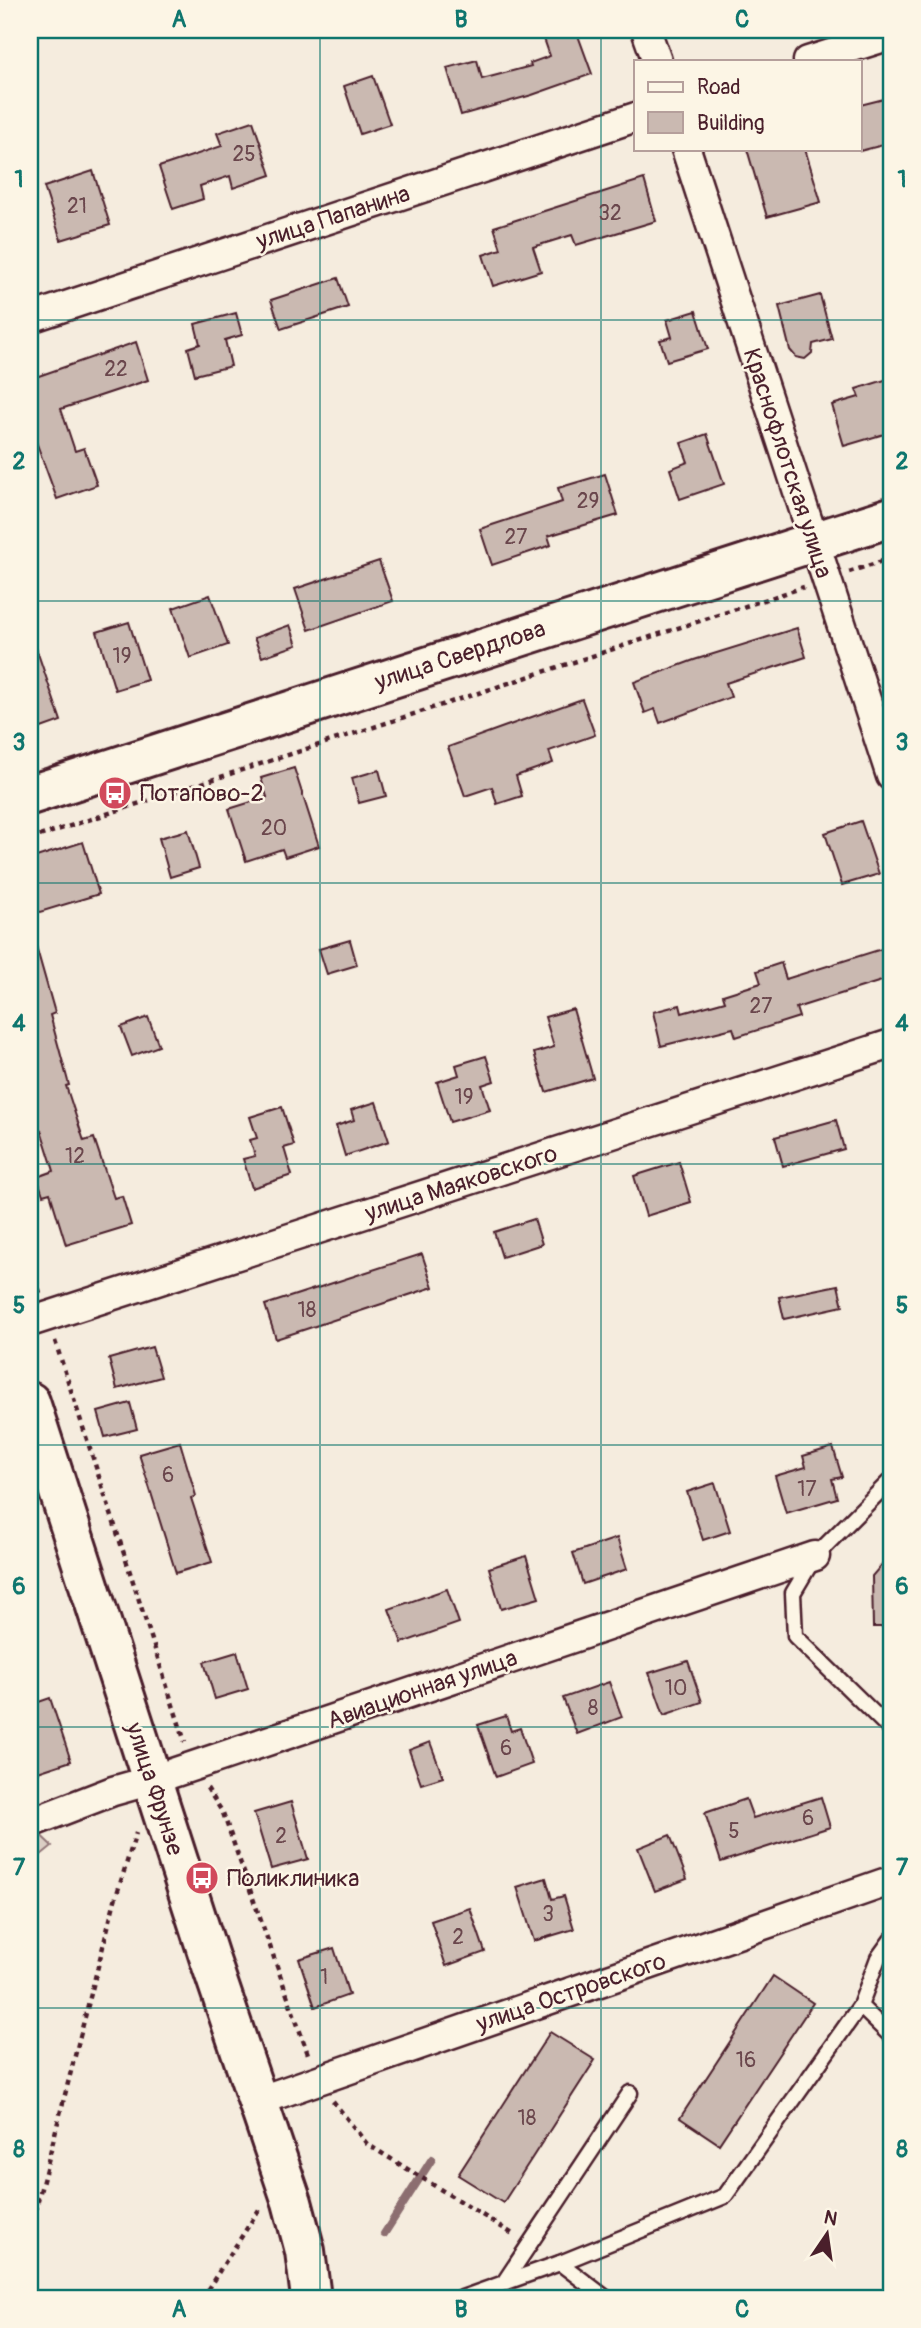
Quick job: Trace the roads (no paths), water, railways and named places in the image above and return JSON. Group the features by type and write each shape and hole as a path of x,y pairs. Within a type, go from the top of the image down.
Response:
{"main road":[{"name":"улица Свердлова","path":"30,794 891,517"},
{"name":"улица Фрунзе","path":"30,1402 292,2202 305,2251 311,2298"}],"street":[{"path":"646,30 657,60"},
{"path":"811,60 891,35"},
{"name":"улица Папанина","path":"30,318 634,118"},
{"name":"Краснофлотская улица","path":"686,150 891,776"},
{"name":"улица Маяковского","path":"30,1322 891,1044"},
{"name":"Авиационная улица","path":"30,1823 113,1791 815,1556"},
{"name":"улица Островского","path":"258,2101 884,1883"}],"lane":[{"path":"891,1480 815,1556 793,1593 796,1636 891,1730"},
{"path":"462,2298 560,2263 725,2196 860,2006 878,1958 891,1940"},
{"path":"860,2006 891,2036"},
{"path":"505,2281 630,2093"},
{"path":"560,2263 606,2298"}],"waterway":[{"path":"384,2234 432,2159"}],"place":[{"name":"Потапово-2","path":"115,793"},
{"name":"Поликлиника","path":"202,1878"}]}
